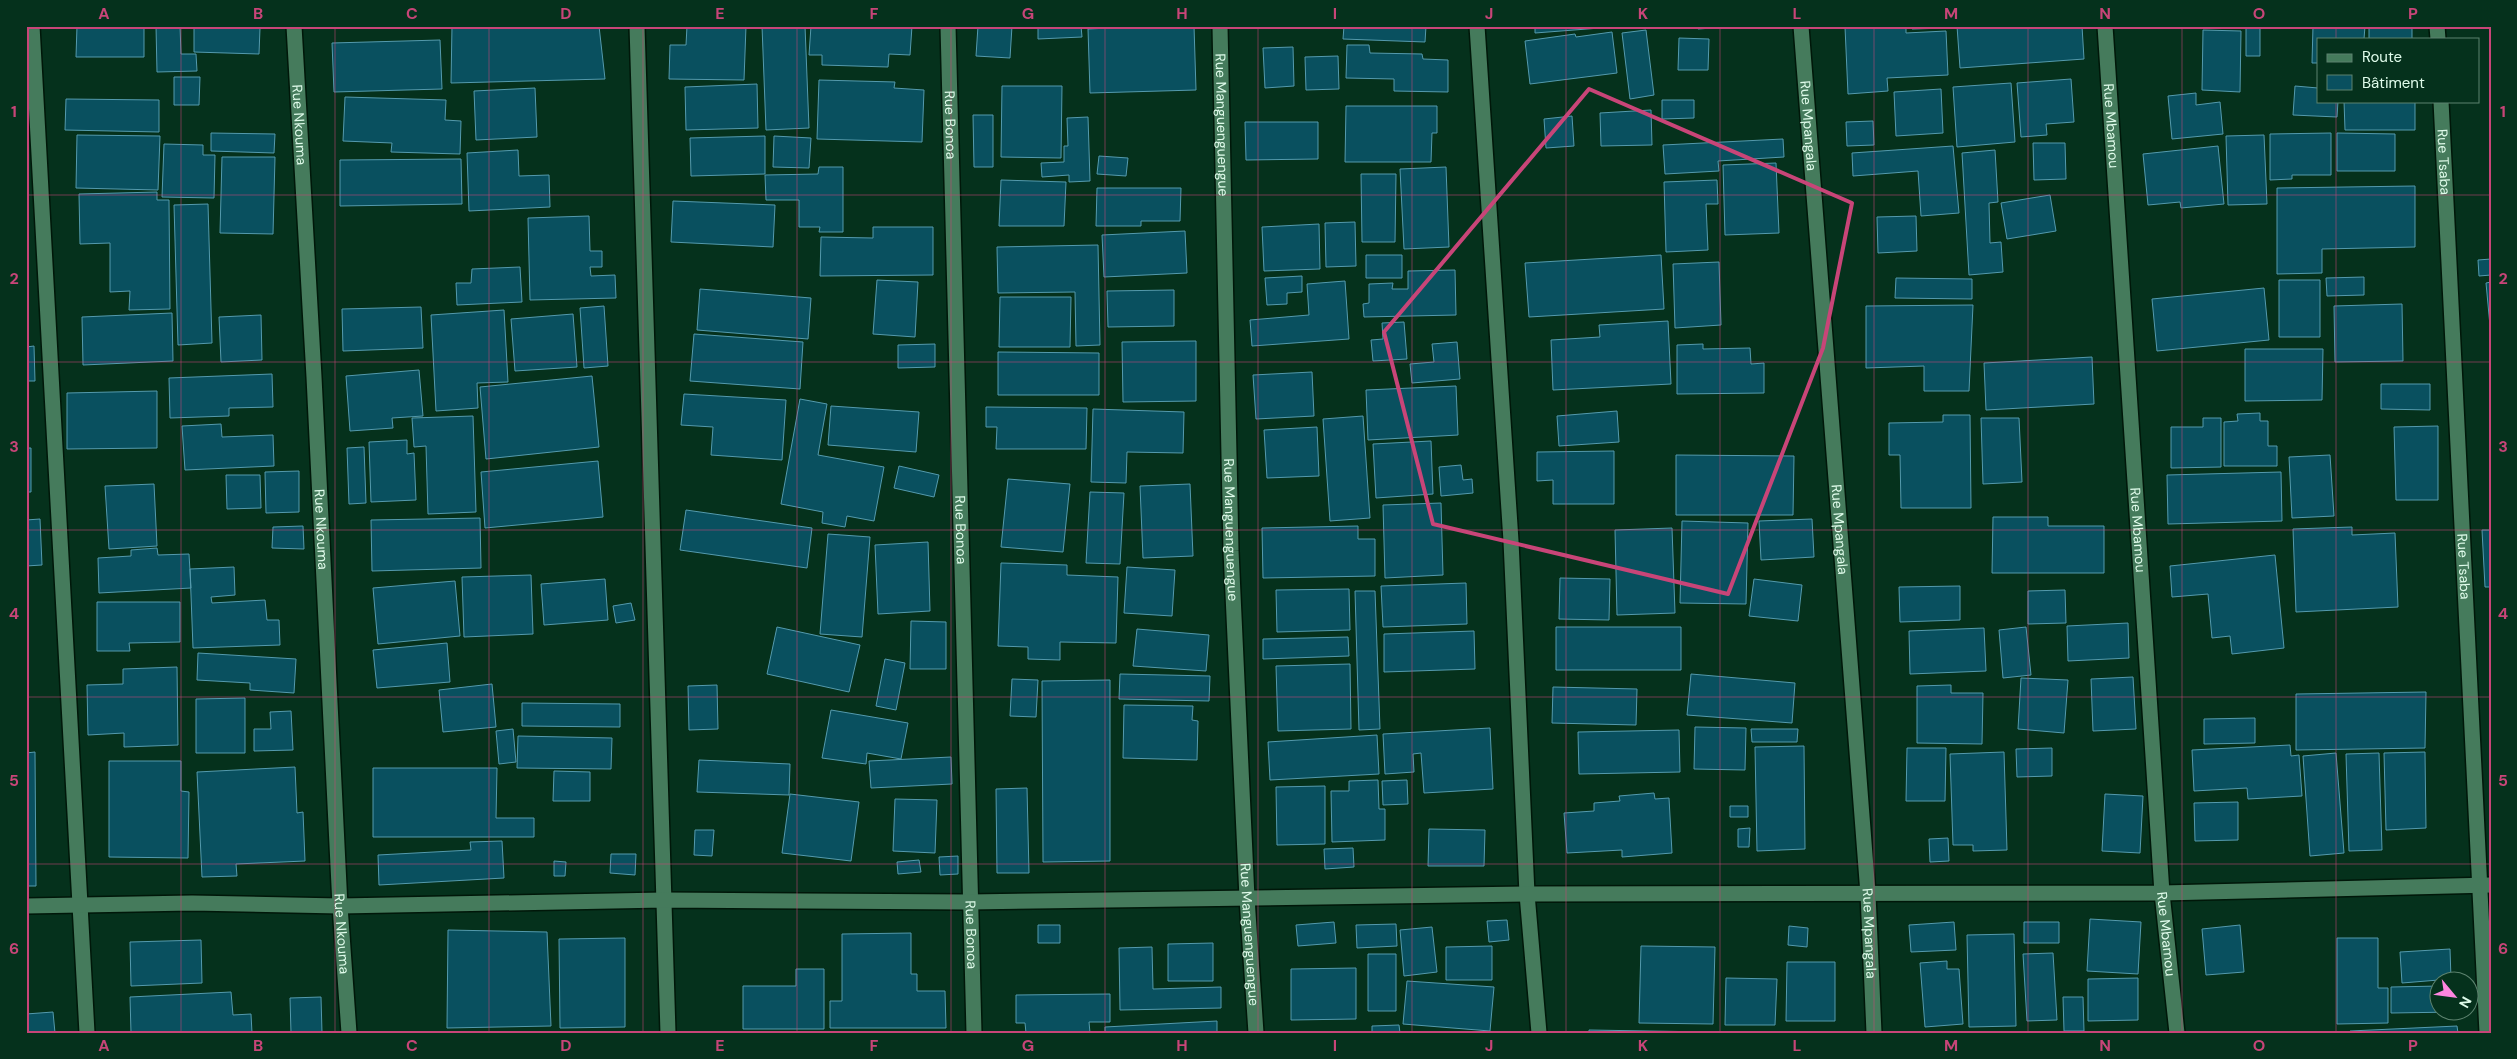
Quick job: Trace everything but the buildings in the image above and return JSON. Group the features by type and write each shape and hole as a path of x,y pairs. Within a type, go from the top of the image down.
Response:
{"street":[{"path":"32,26 87,1033"},
{"name":"Rue Nkouma","path":"294,26 314,367 340,906 349,1033"},
{"path":"637,26 661,750 668,1033"},
{"name":"Rue Bonoa","path":"948,26 969,902 974,1033"},
{"name":"Rue Manguenguengue","path":"1220,26 1231,551 1247,898 1256,1033"},
{"path":"1477,26 1511,541 1527,894 1539,1033"},
{"name":"Rue Mpangala","path":"1801,26 1868,894 1874,1033"},
{"name":"Rue Mbamou","path":"2106,26 2162,893 2177,1033"},
{"name":"Rue Tsaba","path":"2441,102 2484,885 2487,1033"},
{"path":"26,906 192,903 340,906 664,900 969,902 1527,894 2162,893 2484,885"}],"highlighted area":[{"path":"1589,89 1852,203 1823,348 1728,594 1433,524 1384,332"}]}
